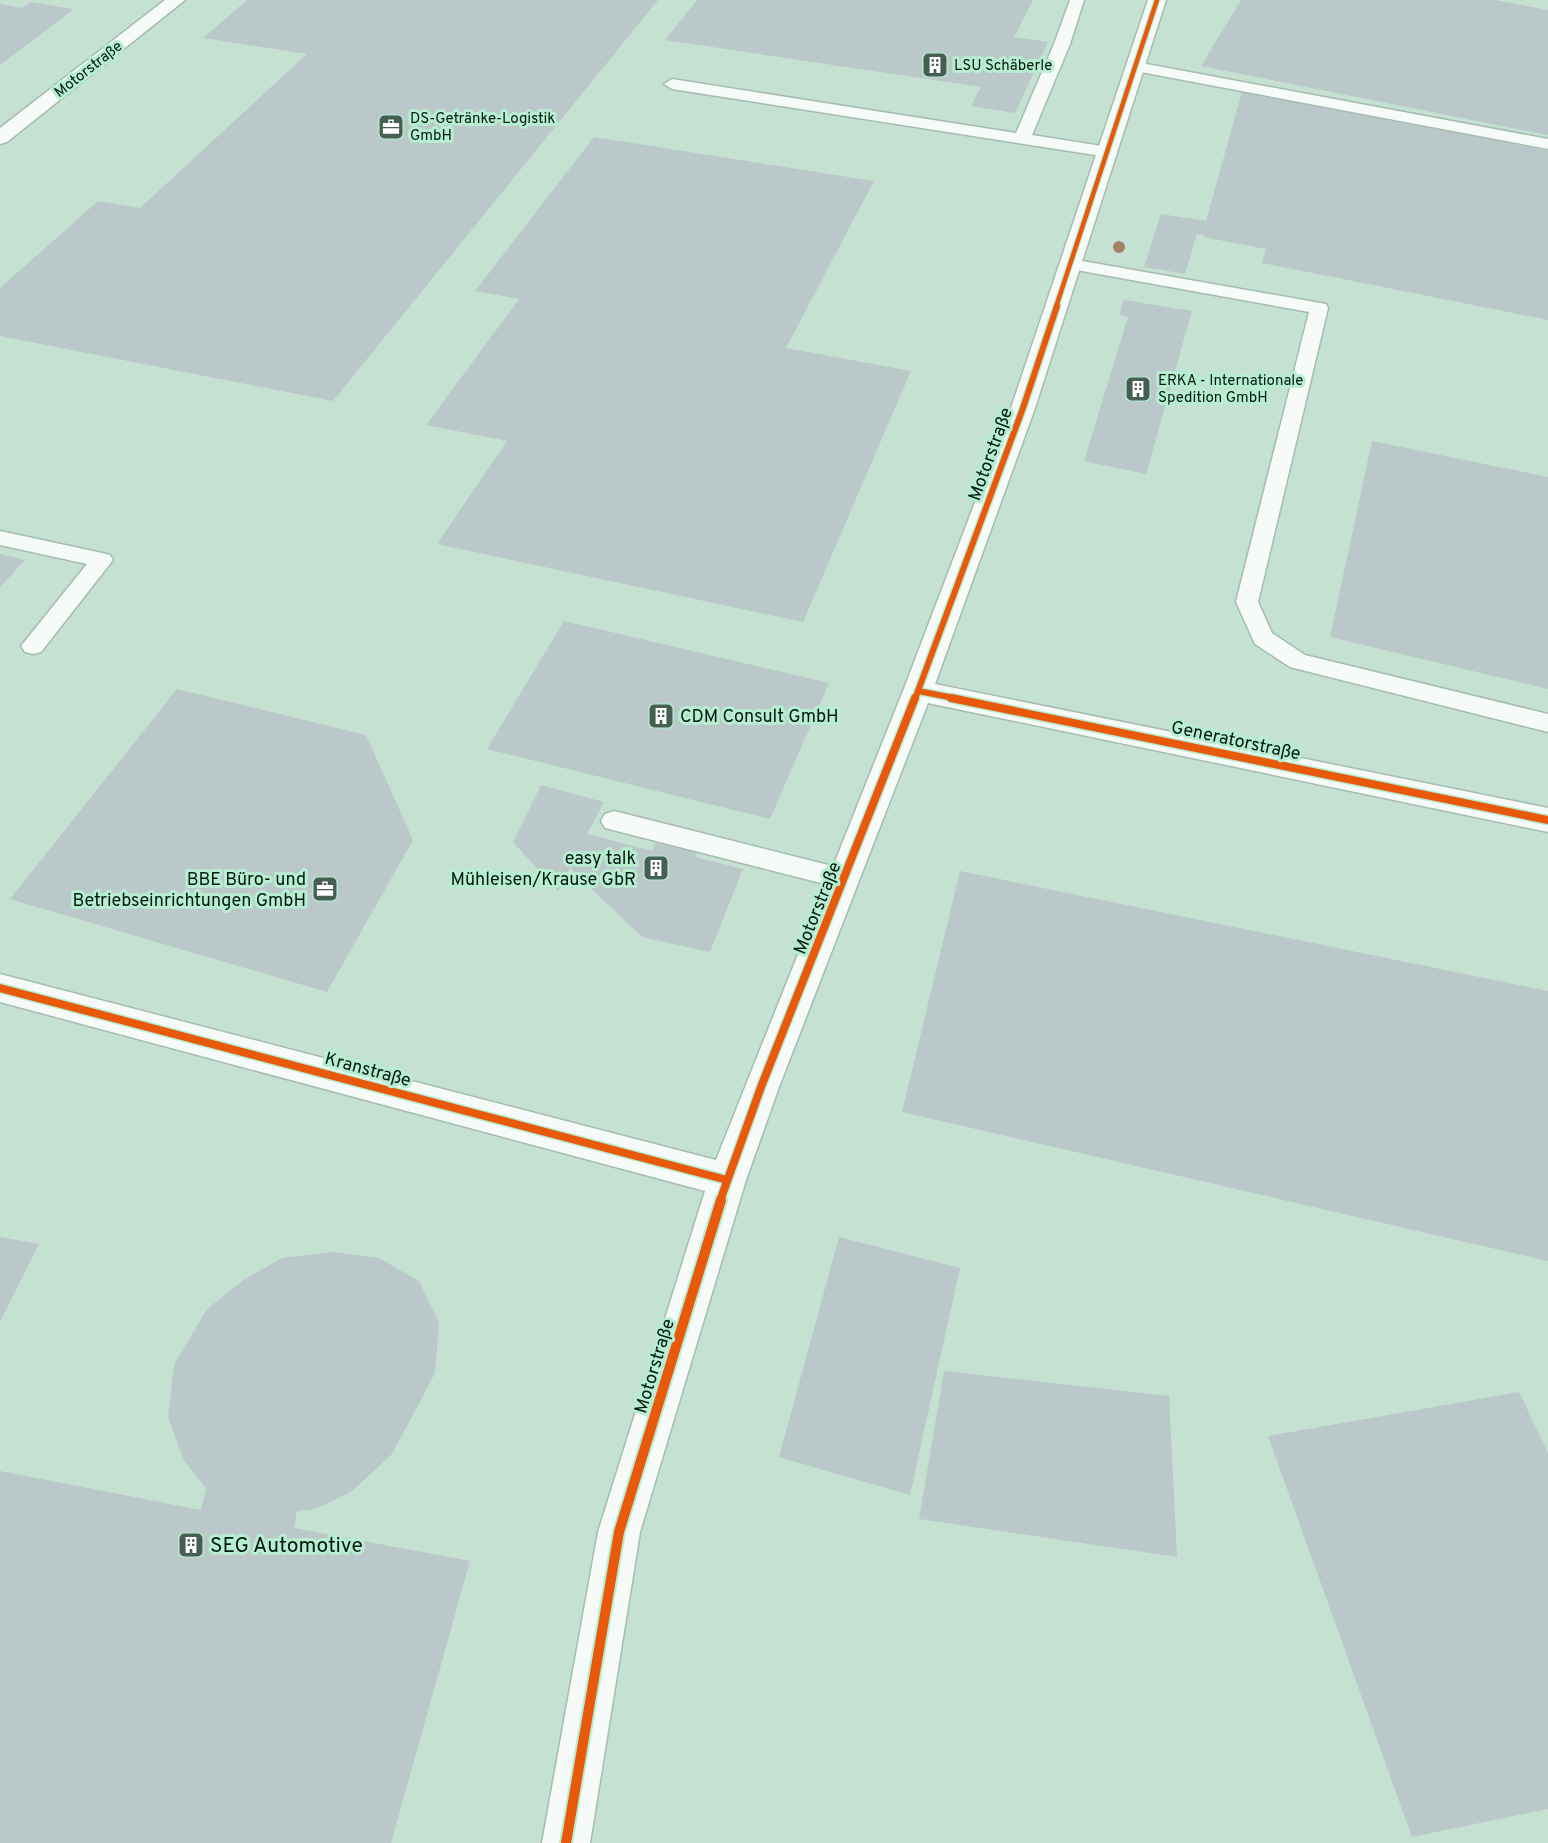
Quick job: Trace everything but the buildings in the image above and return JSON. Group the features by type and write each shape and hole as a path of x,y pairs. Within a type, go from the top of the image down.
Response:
{"street":[{"name":"Motorstraße","path":"0,138 176,0"},
{"name":"Motorstraße","path":"566,1843 618,1532 727,1180 761,1088 918,692 1023,408 1157,0"},
{"name":"Generatorstraße","path":"918,692 1548,820"},
{"name":"Kranstraße","path":"0,988 727,1180"}],"lane":[{"path":"1022,139 1077,0"},
{"path":"1136,67 1548,144"},
{"path":"672,84 1108,152"},
{"path":"1071,264 1319,308 1247,602 1263,638 1298,662 1548,723"},
{"path":"0,538 102,560 33,646"},
{"path":"614,821 844,879"}],"cycle path":[{"path":"566,1843 619,1532 727,1180 761,1087 918,691 1023,408 1157,0"},
{"path":"918,691 1548,820"},
{"path":"0,988 727,1180"}],"place":[{"name":"LSU Schäberle","path":"935,65"},
{"name":"DS-Getränke-Logistik GmbH","path":"391,127"},
{"name":"ERKA - Internationale Spedition GmbH","path":"1138,389"},
{"name":"CDM Consult GmbH","path":"661,716"},
{"name":"easy talk Mühleisen/Krause GbR","path":"656,868"},
{"name":"BBE Büro- und Betriebseinrichtungen GmbH","path":"325,889"},
{"name":"SEG Automotive","path":"191,1545"}]}
